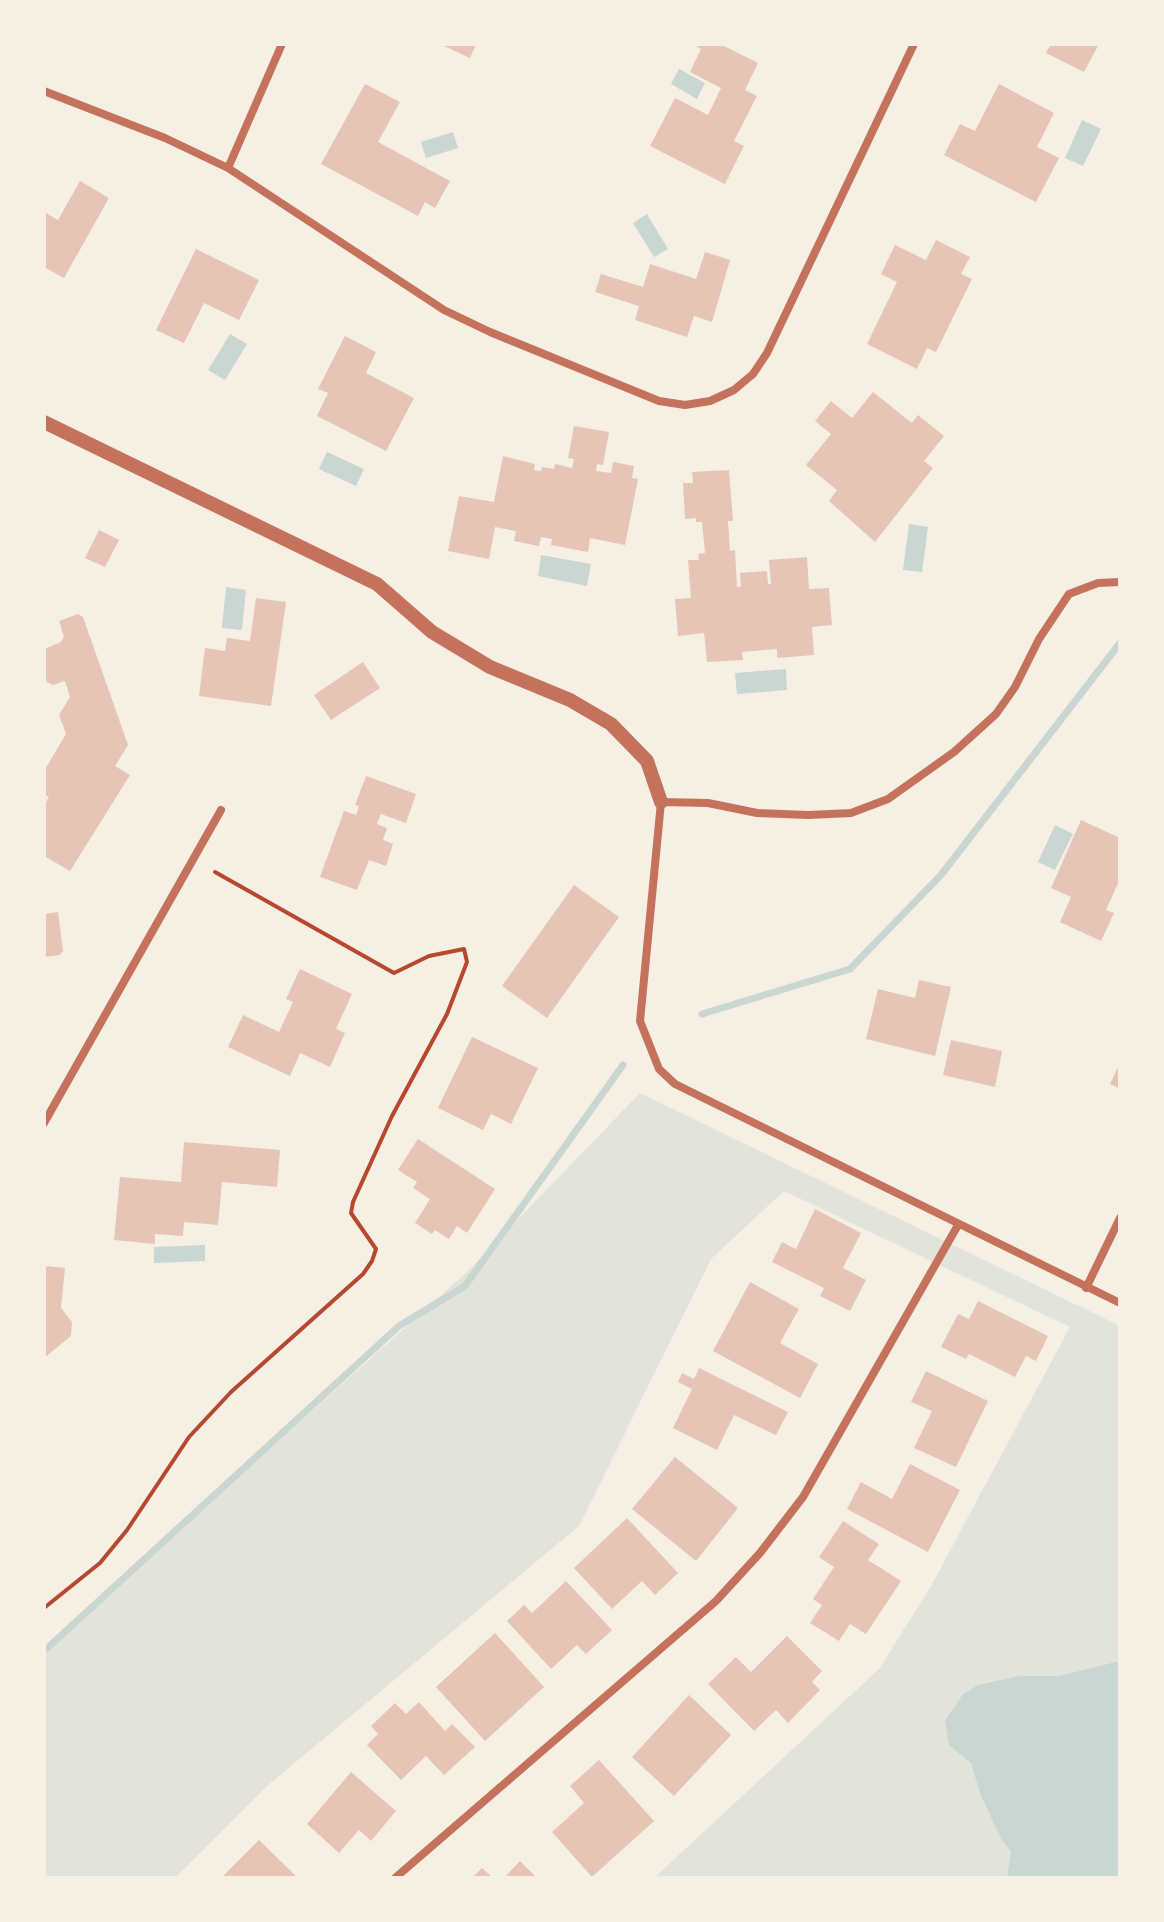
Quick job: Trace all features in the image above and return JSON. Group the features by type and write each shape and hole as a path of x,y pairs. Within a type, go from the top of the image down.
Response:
{"street":[{"path":"228,168 282,44"},
{"path":"44,91 165,138 228,168 444,310 659,401 685,405 710,401 734,390 753,374 767,353 914,44"},
{"path":"44,422 377,584 432,632 490,667 570,700 611,724 647,761 661,802 640,1021 659,1069 675,1084 1120,1303"},
{"path":"661,802 708,803 757,813 808,815 851,813 888,799 954,752 996,714 1069,594 1098,583 1120,582"},
{"path":"44,1123 221,810"},
{"path":"1086,1288 1120,1218"},
{"path":"395,1878 716,1601 760,1553 803,1497 958,1225"}],"path":[{"path":"44,1608 100,1563 127,1530 189,1437 231,1392 363,1274 372,1261 376,1249 351,1213 353,1202 392,1116 447,1014 467,962 464,949 429,956 394,973 215,872"}],"shaded area":[{"path":"679,69 705,83 697,99 671,84"},
{"path":"1082,120 1101,129 1083,166 1065,158"},
{"path":"453,132 458,148 426,158 421,142"},
{"path":"647,214 668,249 654,257 633,223"},
{"path":"230,334 247,344 225,380 208,370"},
{"path":"327,452 364,469 356,486 319,469"},
{"path":"909,524 928,527 922,572 903,570"},
{"path":"541,555 591,564 587,586 538,576"},
{"path":"226,587 246,590 242,630 222,628"},
{"path":"786,669 787,690 737,694 735,673"},
{"path":"1055,825 1073,834 1055,870 1038,862"},
{"path":"640,1093 1120,1326 1120,1878 654,1878 879,1669 931,1586 1070,1327 784,1191 711,1259 579,1526 267,1786 175,1878 44,1878 44,1648 468,1271"},
{"path":"205,1245 205,1261 154,1263 154,1247"},
{"path":"1120,1661 1120,1878 1007,1878 1011,1851 1002,1840 981,1796 971,1763 949,1745 945,1721 963,1694 978,1685 1019,1676 1059,1676"}],"building":[{"path":"440,44 476,44 470,58"},
{"path":"692,44 720,44 758,63 745,90 757,96 734,141 744,146 725,184 650,146 675,98 708,115 721,88 690,72 701,49"},
{"path":"1051,44 1099,44 1084,72 1046,53"},
{"path":"365,84 400,102 378,142 450,181 435,208 425,202 418,216 321,164"},
{"path":"999,84 1054,113 1037,147 1059,158 1036,202 944,155 960,124 975,131"},
{"path":"80,181 109,198 64,278 44,267 44,212 58,220"},
{"path":"936,240 970,257 961,274 972,279 936,352 927,348 917,369 867,344 897,282 881,274 895,245 926,260"},
{"path":"196,249 259,280 239,320 204,303 184,343 156,330"},
{"path":"705,252 730,260 712,322 694,316 687,337 635,320 639,306 595,292 601,274 643,287 650,264 696,279"},
{"path":"345,336 376,352 366,373 414,398 386,451 317,416 328,393 318,389"},
{"path":"873,392 912,423 918,415 944,436 924,461 933,468 875,542 829,501 837,490 806,465 831,434 815,421 831,401 852,418"},
{"path":"574,426 609,432 603,465 597,464 596,471 611,473 613,462 634,466 632,478 638,479 625,545 590,538 588,552 551,545 552,539 541,537 539,546 514,541 516,531 495,527 489,559 448,551 459,496 494,502 503,456 535,464 534,470 541,471 542,467 554,469 555,464 572,468 574,459 568,458"},
{"path":"729,470 733,521 728,521 730,551 735,550 737,587 741,586 740,573 767,571 768,584 771,584 769,560 807,557 809,589 829,588 832,625 812,627 814,655 777,658 777,649 742,652 743,660 707,662 704,633 678,636 675,599 691,598 688,560 699,560 698,554 705,553 702,522 696,522 696,518 685,519 683,483 693,483 692,472"},
{"path":"99,530 119,540 105,567 85,558"},
{"path":"256,598 286,602 271,706 199,696 205,648 225,651 227,638 250,641"},
{"path":"78,614 83,617 128,745 115,766 130,775 70,871 44,856 44,805 49,797 44,794 44,771 66,734 59,715 70,697 65,681 53,685 47,682 44,649 61,642 64,637 59,621"},
{"path":"363,662 380,688 331,720 314,695"},
{"path":"366,776 416,794 406,823 381,814 377,824 387,828 383,840 393,844 386,866 369,860 357,890 320,877 344,811 356,815 359,806 355,805"},
{"path":"1081,820 1120,838 1120,879 1106,910 1114,913 1101,941 1060,922 1071,897 1051,888"},
{"path":"574,885 619,917 547,1018 502,986"},
{"path":"58,912 63,951 60,955 44,957 44,914"},
{"path":"300,969 352,994 336,1029 345,1033 330,1067 300,1053 290,1076 228,1047 243,1015 279,1032 293,1002 286,999"},
{"path":"919,980 951,987 935,1056 866,1039 878,989 915,998"},
{"path":"472,1037 538,1068 511,1124 491,1114 483,1130 438,1108"},
{"path":"951,1040 1002,1051 995,1087 943,1075"},
{"path":"1120,1063 1120,1089 1110,1084"},
{"path":"418,1139 495,1189 467,1233 457,1226 449,1239 435,1230 432,1234 415,1223 430,1199 413,1188 417,1182 398,1170"},
{"path":"184,1142 280,1150 277,1187 222,1182 218,1225 184,1222 183,1236 155,1234 155,1244 114,1240 120,1177 181,1182"},
{"path":"815,1209 861,1233 843,1268 866,1280 850,1311 820,1296 824,1288 772,1262 782,1242 796,1249"},
{"path":"44,1266 65,1268 61,1308 72,1322 71,1336 44,1358"},
{"path":"750,1282 799,1309 780,1343 818,1364 800,1398 713,1351"},
{"path":"978,1301 1048,1336 1036,1361 1026,1356 1015,1377 969,1354 966,1359 941,1347 958,1314 969,1319"},
{"path":"699,1368 788,1412 776,1435 734,1415 717,1450 673,1428 692,1389 678,1382 682,1373 694,1379"},
{"path":"926,1371 988,1401 956,1467 914,1448 932,1411 911,1402"},
{"path":"675,1457 738,1508 696,1561 632,1509"},
{"path":"910,1464 960,1490 928,1552 847,1509 861,1482 892,1499"},
{"path":"627,1518 678,1573 655,1595 642,1581 612,1609 574,1568"},
{"path":"843,1521 879,1544 868,1560 901,1581 866,1634 850,1624 839,1641 810,1623 822,1605 813,1599 834,1567 819,1557"},
{"path":"566,1581 612,1630 586,1654 577,1645 551,1669 507,1621 524,1605 532,1613"},
{"path":"495,1633 544,1687 485,1741 436,1687"},
{"path":"787,1636 822,1671 812,1682 820,1690 788,1723 776,1710 754,1731 708,1684 736,1657 751,1672"},
{"path":"689,1695 731,1735 674,1796 632,1757"},
{"path":"419,1702 445,1731 452,1724 475,1747 444,1775 426,1756 401,1780 367,1745 378,1734 371,1726 395,1703 406,1714"},
{"path":"599,1760 654,1821 592,1877 552,1832 584,1803 570,1786"},
{"path":"351,1772 396,1811 371,1841 359,1830 339,1853 307,1824"},
{"path":"259,1840 298,1878 221,1878"},
{"path":"520,1861 537,1878 504,1878"},
{"path":"482,1868 493,1878 472,1878"}],"waterway":[{"path":"702,1014 850,969 941,875 1120,643"},
{"path":"44,1651 399,1326 465,1286 623,1065"}]}
